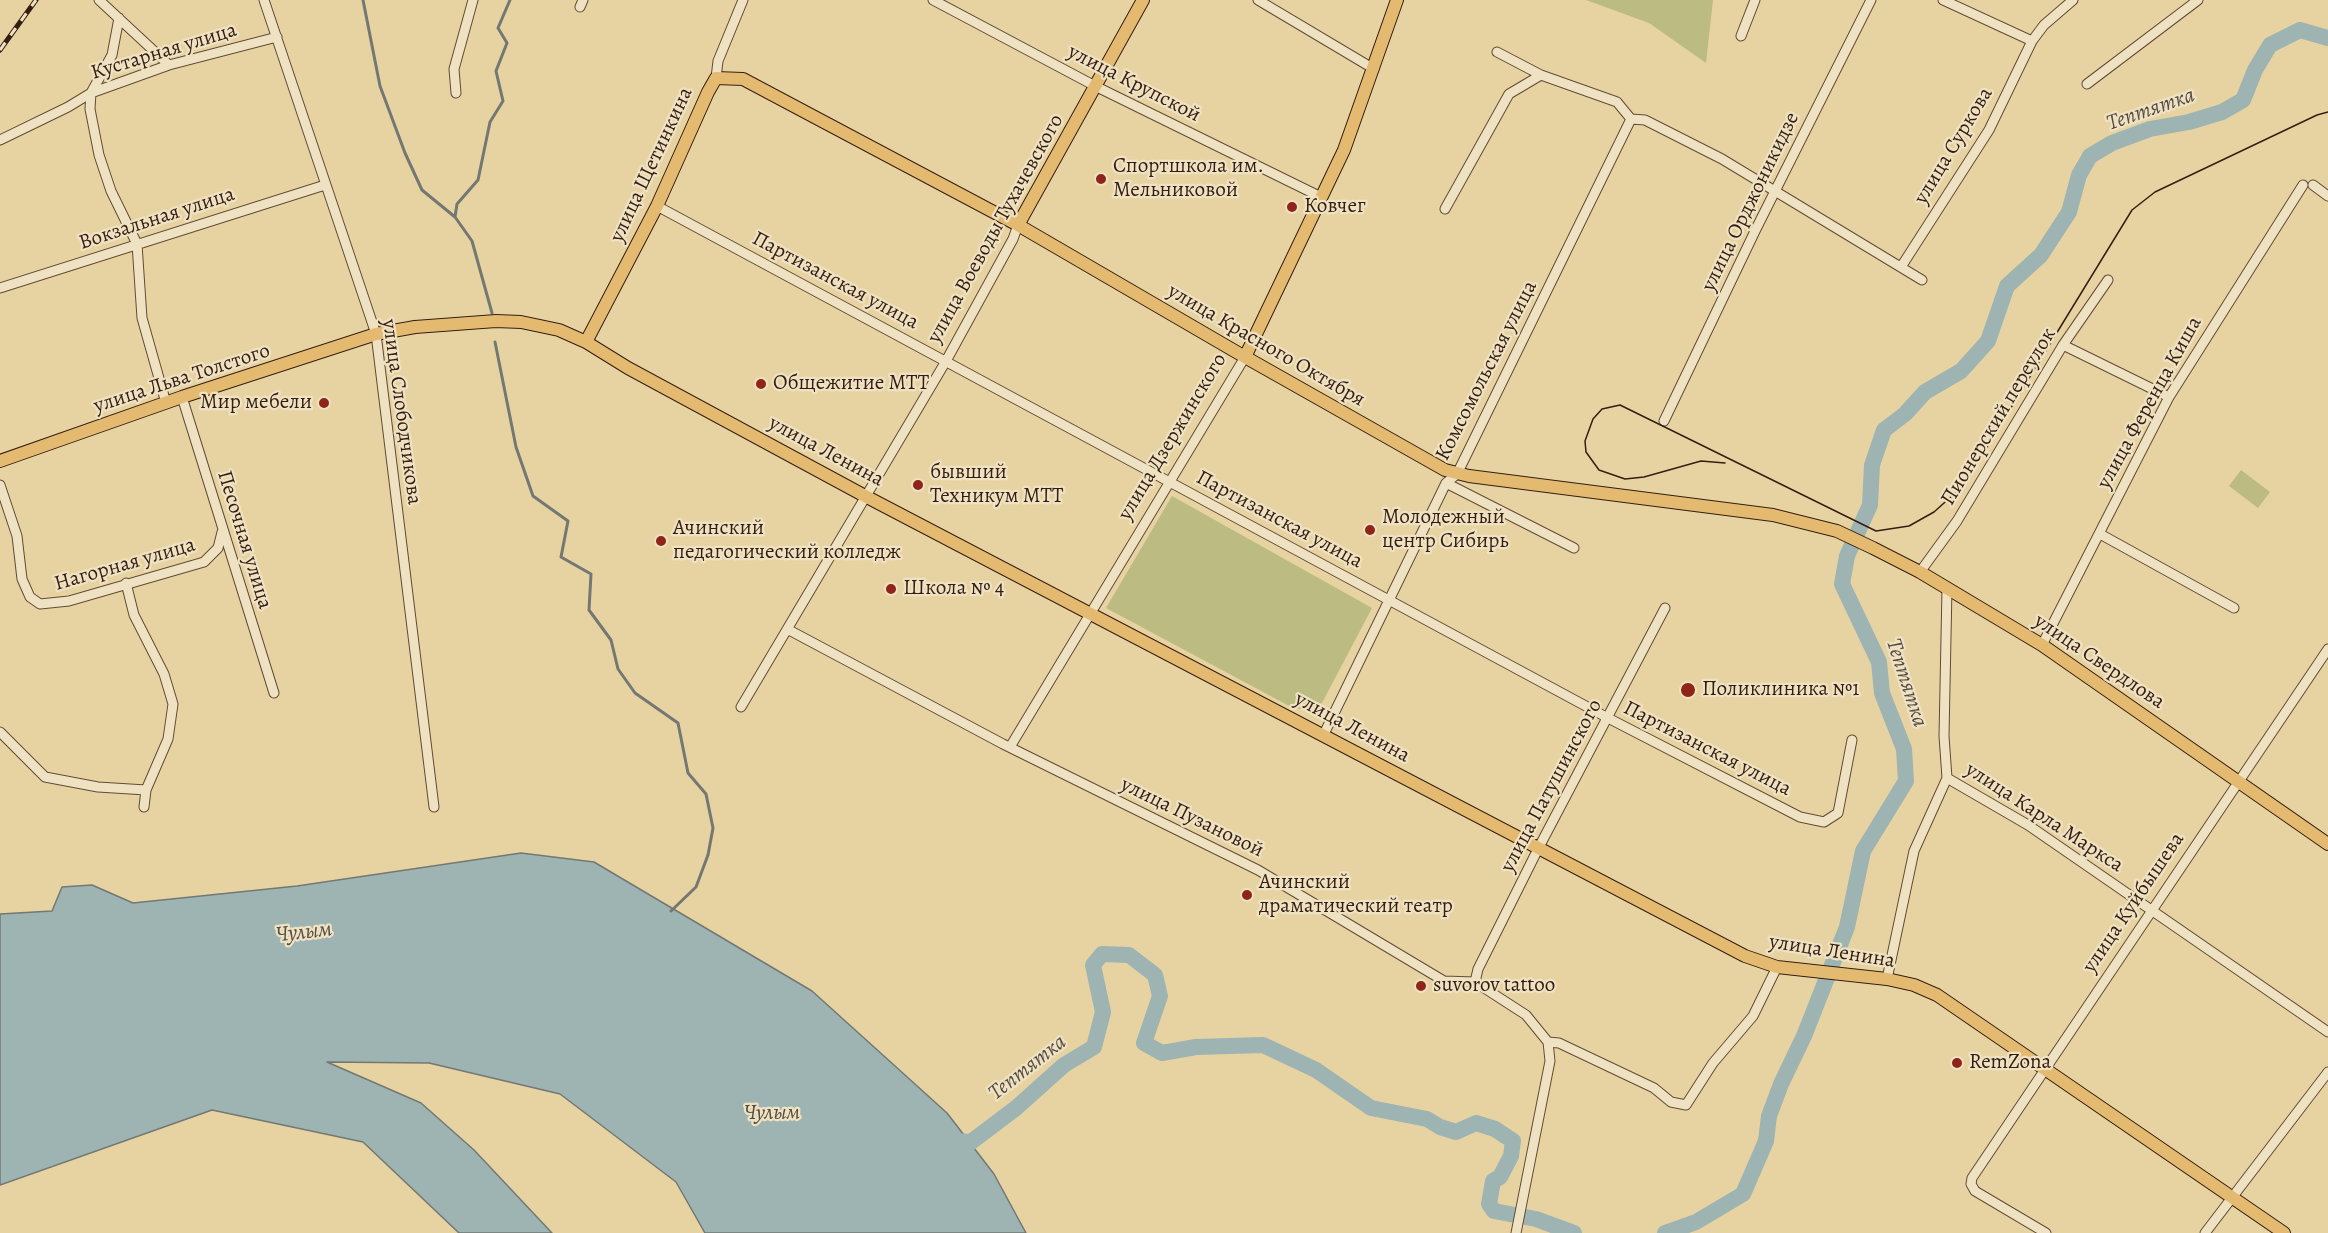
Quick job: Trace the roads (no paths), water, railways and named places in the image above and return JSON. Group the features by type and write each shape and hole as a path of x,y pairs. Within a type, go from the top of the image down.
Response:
{"main road":[{"name":"улица Воеводы Тухачевского","path":"1018,225 1097,87 1143,0"},
{"name":"улица Дзержинского","path":"1245,357 1344,150 1397,0"},
{"name":"улица Щетинкина","path":"586,342 657,206 716,78"},
{"name":"улица Красного Октября","path":"716,78 743,80 1018,225 1245,357 1436,465 1457,474 1773,515 1837,531"},
{"name":"улица Ленина","path":"376,334 415,327 495,321 540,325 586,342 628,368 865,496 1324,734 1744,956 1777,967 1887,979 1914,985 1937,995 2284,1233"},
{"name":"улица Льва Толстого","path":"0,461 182,397 376,334"},
{"name":"улица Свердлова","path":"1837,531 1920,572 2042,645 2240,780 2328,844"}],"street":[{"path":"99,0 169,65"},
{"name":"улица Слободчикова","path":"264,0 376,334 434,807"},
{"path":"456,93 454,69 472,0"},
{"name":"улица Щетинкина","path":"716,78 718,61 742,0"},
{"name":"улица Крупской","path":"933,0 1097,87 1321,196"},
{"path":"1258,0 1374,69"},
{"path":"1741,36 1755,0"},
{"name":"улица Орджоникидзе","path":"1664,421 1871,0"},
{"path":"1943,0 2032,41"},
{"name":"улица Суркова","path":"1901,267 1989,130 2032,41 2044,25 2073,0"},
{"path":"2086,84 2198,0"},
{"path":"119,18 112,55 91,93 91,121 111,192 137,244 142,318 166,403"},
{"name":"Кустарная улица","path":"0,140 68,107 91,93 169,65 277,37"},
{"path":"1497,52 1541,75 1617,102 1631,119 1645,120 1722,159 1922,280"},
{"path":"1445,209 1504,101 1516,88 1541,75"},
{"name":"Комсомольская улица","path":"1324,734 1446,483 1457,474 1631,119"},
{"name":"Вокзальная улица","path":"0,288 325,185"},
{"name":"улица Ференца Киша","path":"2042,645 2169,397 2308,185 2328,196"},
{"name":"Партизанская улица","path":"657,206 1608,718 1800,817 1824,822 1838,813 1842,802 1852,740"},
{"name":"улица Воеводы Тухачевского","path":"741,707 789,630 865,496 946,361 1013,239 1018,225"},
{"name":"Пионерский переулок","path":"1920,572 1957,520 2063,345 2108,280"},
{"path":"2063,345 2169,397"},
{"name":"улица Дзержинского","path":"1010,747 1245,357"},
{"name":"Песочная улица","path":"182,397 273,693"},
{"path":"1446,483 1574,548"},
{"name":"Нагорная улица","path":"0,485 17,536 22,579 35,602 53,604 204,562 218,548 222,532"},
{"path":"2100,534 2234,608"},
{"path":"126,584 134,615 164,674 173,704 168,739 146,790 144,807"},
{"path":"1887,979 1914,851 1947,778 1944,736 1947,588"},
{"name":"улица Патушинского","path":"1475,982 1478,969 1538,849 1665,608"},
{"name":"улица Пузановой","path":"789,630 1010,747 1258,870 1444,981 1475,982"},
{"name":"улица Куйбышева","path":"2046,1233 1975,1191 1971,1184 1972,1178 2150,910 2328,649"},
{"path":"0,732 45,777 98,787 146,790"},
{"name":"улица Карла Маркса","path":"1947,778 2028,825 2328,1032"},
{"path":"1548,1042 1559,1043 1654,1088 1671,1102 1686,1105 1713,1063 1753,1016 1777,967"},
{"path":"1475,982 1526,1015 1548,1042 1548,1074 1516,1233"},
{"path":"2205,1233 2328,1072"}],"water":[{"name":"Чулым","path":"521,853 594,862 812,991 947,1113 994,1174 1026,1233 705,1233 676,1182 560,1094 429,1063 327,1062 421,1103 474,1150 552,1233 459,1233 363,1142 212,1110 0,1185 0,914 52,911 62,887 92,885 133,903 297,886"}],"waterway":[{"path":"363,0 380,86 405,153 422,190 455,217 472,241 492,313"},
{"path":"455,217 457,204 478,180 490,122 503,101 496,71 507,43 498,28 510,0"},
{"name":"Тептятка","path":"1665,1233 1696,1222 1743,1194 1766,1141 1769,1116 1781,1084 1804,1036 1847,927 1863,851 1906,781 1904,749 1882,693 1879,662 1842,584 1847,556 1870,505 1872,465 1884,430 1905,414 1925,392 1961,371 1988,341 2007,286 2041,255 2069,212 2079,175 2090,156 2112,143 2150,129 2189,122 2222,112 2243,100 2255,70 2270,45 2300,30 2328,38"},
{"path":"495,342 516,447 533,496 568,521 561,557 591,574 589,610 611,640 618,669 635,693 678,723 688,773 706,794 713,828 708,855 696,887 671,911"},
{"name":"Тептятка","path":"948,1141 971,1142 1016,1108 1064,1065 1094,1047 1103,1012 1093,965 1102,954 1129,955 1155,975 1160,996 1144,1043 1162,1053 1196,1047 1263,1045 1316,1070 1371,1108 1427,1119 1440,1127 1456,1132 1476,1123 1495,1129 1513,1141 1511,1156 1500,1177 1493,1181 1489,1204 1494,1211 1536,1219 1574,1233"}],"tram line":[{"path":"1725,463 1701,461 1644,477 1625,479 1599,470 1586,452 1585,441 1593,419 1602,409 1620,405 1876,531 1909,526 1934,512 1963,486 2132,210 2155,192 2317,115 2328,112"}],"railway":[{"path":"0,50 36,0"}],"place":[{"name":"Спортшкола им. Мельниковой","path":"1101,179"},
{"name":"Ковчег","path":"1292,207"},
{"name":"Общежитие МТТ","path":"761,384"},
{"name":"Мир мебели","path":"324,403"},
{"name":"бывший Техникум МТТ","path":"918,485"},
{"name":"Молодежный центр Сибирь","path":"1370,530"},
{"name":"Ачинский педагогический колледж","path":"661,541"},
{"name":"Школа № 4","path":"891,589"},
{"name":"Поликлиника №1","path":"1688,690"},
{"name":"Ачинский драматический театр","path":"1247,895"},
{"name":"suvorov tattoo","path":"1421,986"},
{"name":"RemZona","path":"1957,1063"}]}
